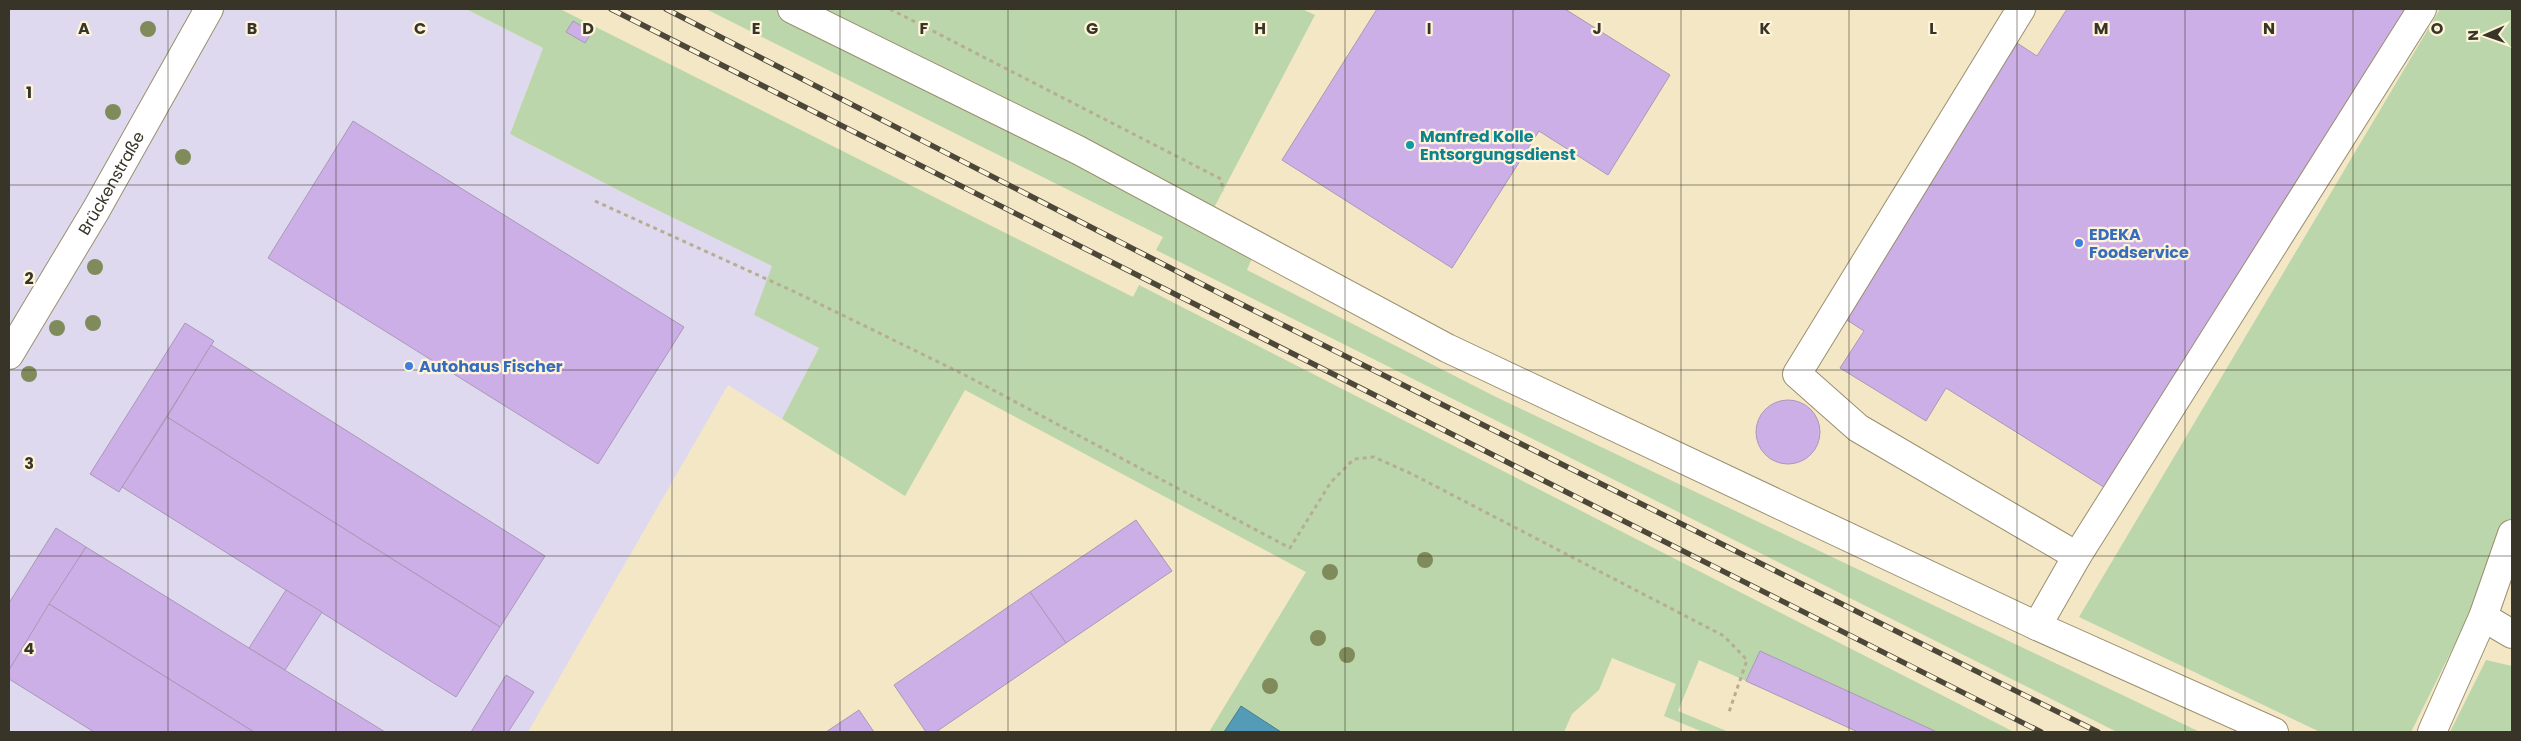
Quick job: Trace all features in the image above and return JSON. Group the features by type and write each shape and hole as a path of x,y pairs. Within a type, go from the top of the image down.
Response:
{"street":[{"name":"Brückenstraße","path":"9,355 17,323 96,210 209,9"},
{"path":"792,9 1078,150 1448,348 2037,626 2274,732"},
{"path":"2021,9 1797,374 1858,428 2077,556"},
{"path":"2037,626 2077,556 2422,9"},
{"path":"2432,732 2483,617 2512,534"},
{"path":"2483,617 2512,634"}],"path":[{"path":"890,9 1221,179 1231,232"},
{"path":"594,201 793,291 963,374 1290,548 1331,482 1354,459 1374,457 1421,479 1724,636 1747,660 1729,712"}],"shaded area":[{"name":"Autohaus Fischer","path":"9,9 466,9 543,48 510,134 643,203 773,266 755,315 819,348 782,419 728,385 528,732 9,732"}],"green space":[{"path":"466,9 560,9 1133,297 1139,285 2014,732 1937,732 1760,651 1746,681 1699,660 1678,711 1729,732 1703,732 1664,716 1676,684 1612,658 1599,690 1572,714 1564,732 1209,732 1306,572 965,390 905,496 782,419 819,348 754,315 772,266 643,203 510,134 543,48"},
{"path":"706,9 1302,9 1315,15 1205,225 1255,251 1247,270 1496,397 2200,732 2117,732 1156,250 1163,237"},
{"path":"2440,9 2512,9 2512,529 2411,732 2320,732 2079,617"},
{"path":"2486,660 2512,666 2512,732 2450,732"}],"water":[{"path":"1241,706 1281,732 1224,732"}],"building":[{"name":"Manfred Kolle Entsorgungsdienst","path":"1377,9 1565,9 1670,75 1608,175 1539,131 1452,268 1282,160"},
{"name":"EDEKA Foodservice","path":"2067,9 2411,9 2110,491 1946,388 1926,421 1840,368 1864,331 1847,320 2017,43 2037,56"},
{"path":"573,21 592,32 585,43 566,32"},
{"path":"353,121 684,327 598,464 268,258"},
{"path":"185,323 214,341 119,492 90,474"},
{"path":"211,345 545,556 500,627 167,417"},
{"path":"1782,400 1794,400 1811,409 1818,420 1820,432 1818,444 1811,455 1794,464 1782,464 1770,459 1761,450 1756,438 1756,426 1761,414 1770,405"},
{"path":"167,417 500,627 456,697 122,487"},
{"path":"1136,520 1172,571 1066,643 1030,592"},
{"path":"56,528 86,547 9,670 9,603"},
{"path":"86,547 385,732 254,732 49,604"},
{"path":"286,590 322,612 285,670 249,648"},
{"path":"1030,592 1066,643 936,732 926,732 894,685"},
{"path":"49,604 254,732 94,732 9,679 9,670"},
{"path":"1760,651 1937,732 1858,732 1746,681"},
{"path":"506,675 534,692 508,732 471,732"},
{"path":"859,710 874,732 826,732"}],"railway":[{"path":"611,9 2041,732"},
{"path":"666,9 1225,296 2098,732"}],"place":[{"name":"Manfred Kolle Entsorgungsdienst","path":"1410,145"},
{"name":"EDEKA Foodservice","path":"2079,243"},
{"name":"Autohaus Fischer","path":"409,366"}]}
